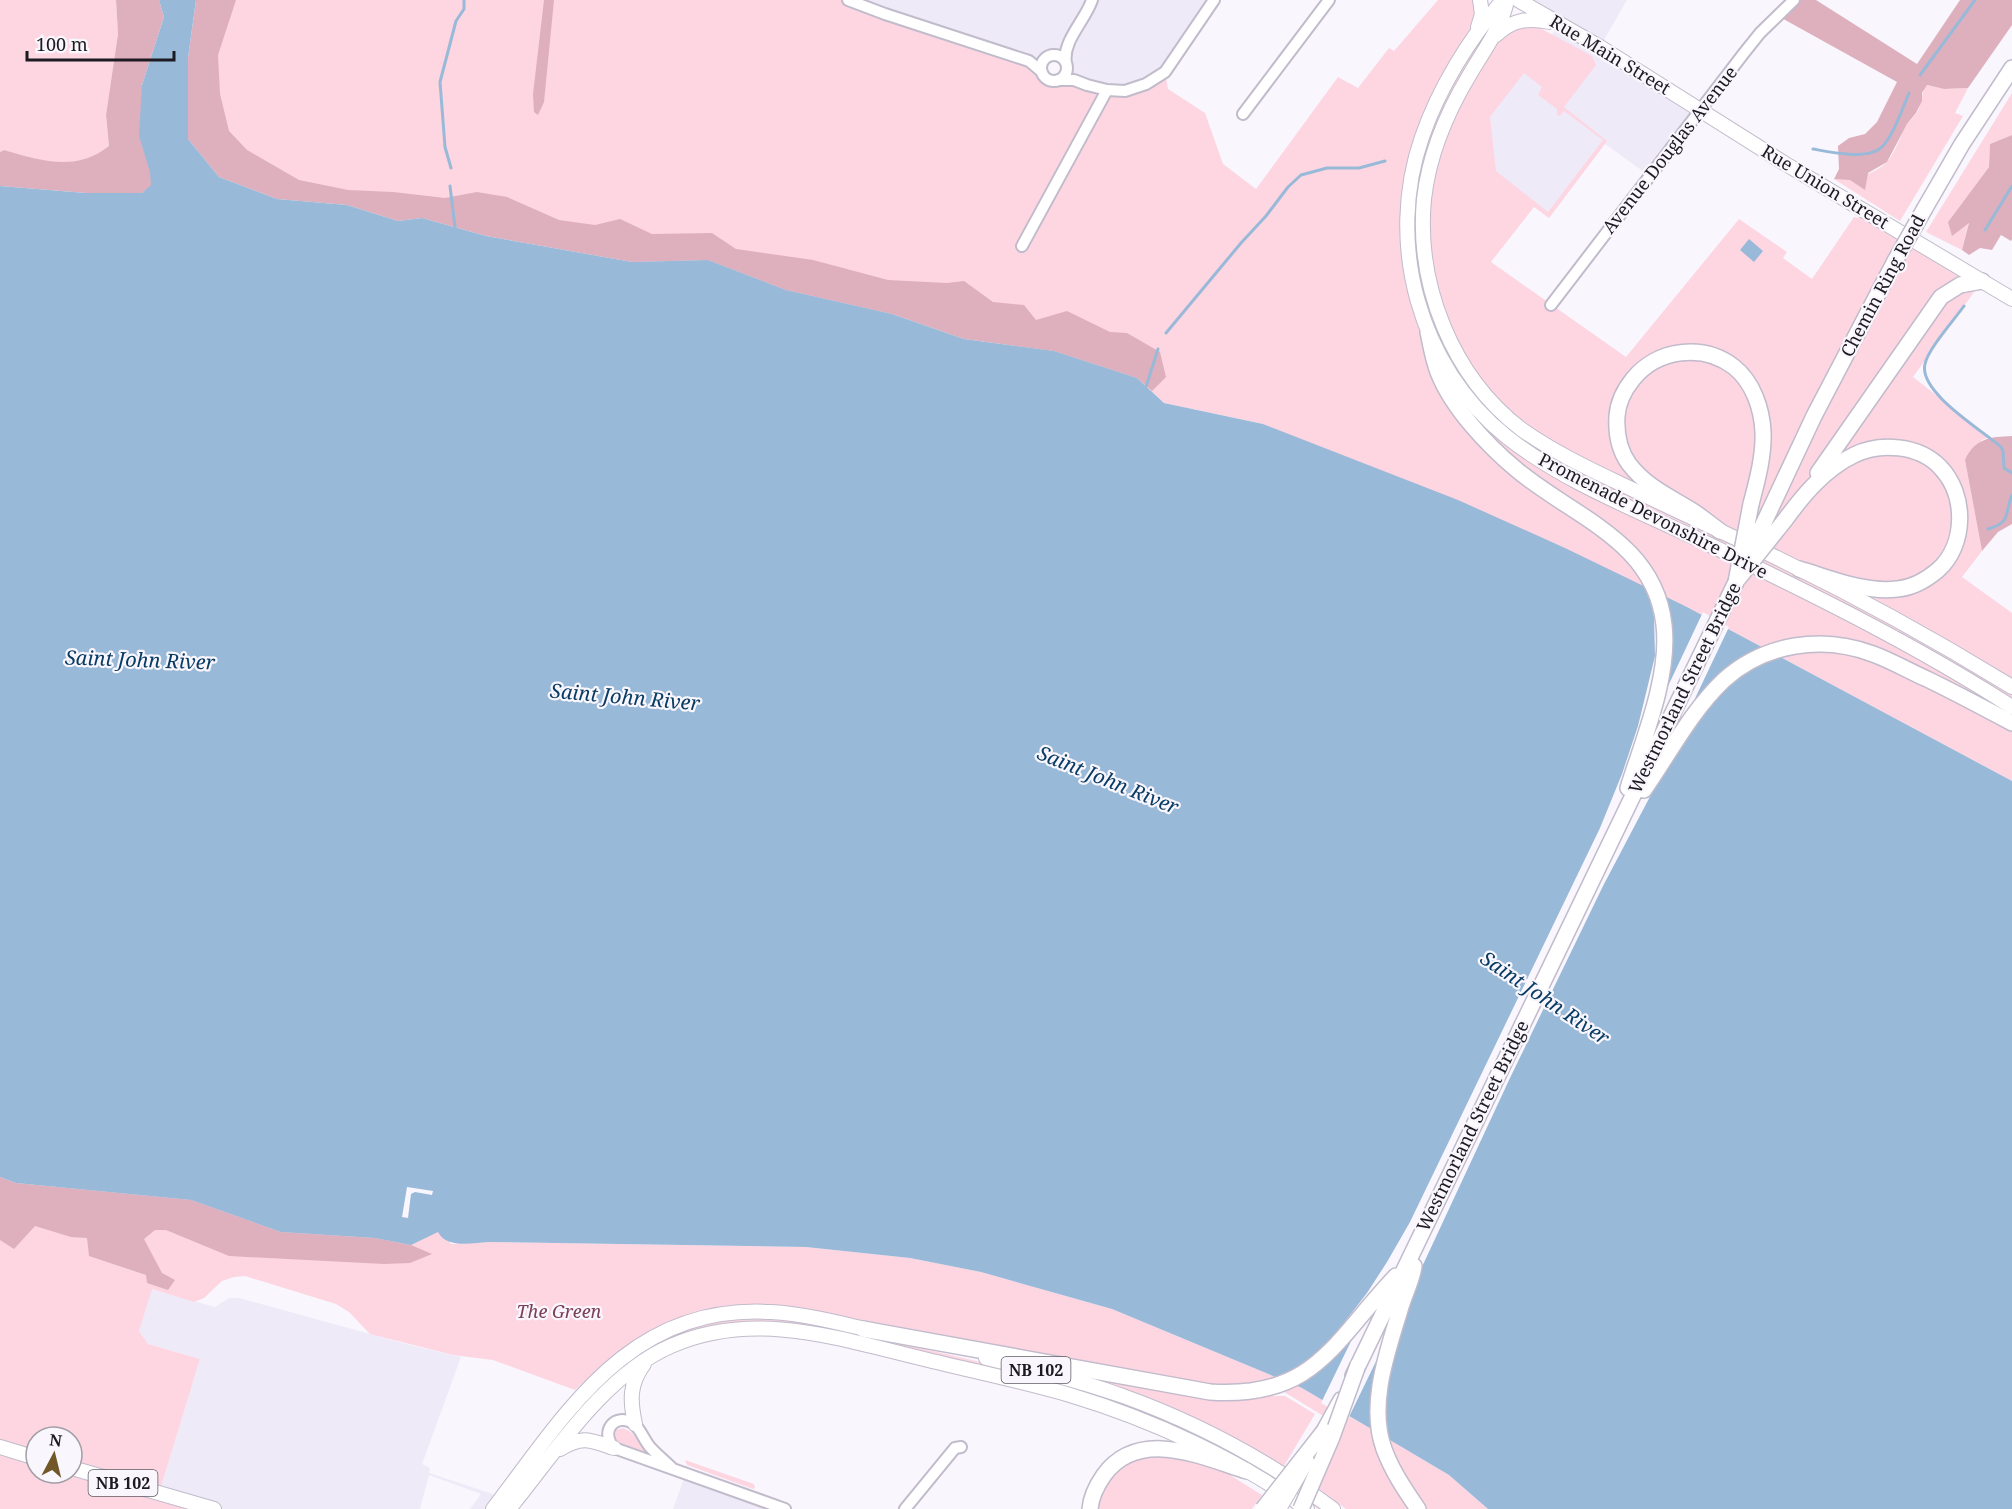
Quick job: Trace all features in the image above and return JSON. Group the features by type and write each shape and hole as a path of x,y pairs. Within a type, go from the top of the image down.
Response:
{"highway":[{"name":"Chemin Ring Road","path":"1769,512 1814,416 1895,261 1962,144 2012,68"},
{"path":"1736,582 1803,496 1941,297 1960,285 1982,281"},
{"path":"1428,332 1438,373 1458,406 1487,442 1535,484 1613,536 1631,553 1645,571 1655,590 1664,626 1661,675 1614,835"},
{"path":"1720,531 1689,509 1661,494 1645,481 1628,462 1620,444 1616,425 1618,408 1625,388 1639,371 1655,360 1675,353 1697,352 1715,357 1735,367 1756,399 1761,415 1762,453 1736,582"},
{"path":"1799,569 1861,587 1881,590 1900,589 1917,584 1944,564 1953,550 1959,533 1958,499 1940,467 1923,455 1900,448 1869,449 1854,455 1823,476 1803,496"},
{"name":"Westmorland Street Bridge","path":"1324,1431 1358,1365 1769,512"},
{"path":"1614,835 1691,720 1723,681 1765,654 1793,646 1819,643 1844,646 1872,654 2012,723"},
{"path":"1418,1240 1413,1272 1400,1307 1380,1388 1378,1409 1383,1447 1401,1485 1418,1509"},
{"path":"863,1329 1210,1392 1232,1394 1264,1390 1293,1380 1313,1368 1330,1352 1369,1304 1406,1265"},
{"path":"1301,1509 1332,1437 1358,1365"},
{"path":"1263,1509 1324,1431"},
{"path":"1090,1509 1094,1493 1106,1472 1124,1456 1138,1452 1151,1449 1186,1452 1247,1471"}],"main road":[{"path":"1476,33 1482,14 1480,0"},
{"name":"Promenade Devonshire Drive","path":"1505,0 1476,33 1436,101 1422,138 1408,195 1410,265 1418,304 1428,332 1452,376 1481,414 1527,452 1588,486 1824,600 1915,649 2012,708"},
{"name":"Promenade Devonshire Drive","path":"1505,0 1505,10 1492,38 1444,125 1435,148 1425,199 1424,245 1428,278 1446,332 1470,374 1493,403 1521,428 1544,444 1593,471 1799,569 1924,635 2012,687"},
{"name":"Rue Main Street","path":"1518,0 1600,47 1700,111"},
{"path":"1492,38 1503,28 1521,20 1560,24"},
{"name":"Rue Union Street","path":"1700,111 2012,299"},
{"name":"NB 102","path":"493,1509 545,1437 590,1385 610,1366 662,1333 713,1316 752,1312 790,1314 863,1329 1032,1369 1124,1396 1236,1447 1303,1486 1333,1509"},
{"name":"NB 102","path":"509,1509 595,1404 622,1377 648,1359 685,1340 736,1329 759,1327 805,1332 1078,1398 1164,1430 1247,1471 1307,1509"},
{"path":"635,1425 631,1405 632,1388 639,1371 648,1359"},
{"name":"Westmorland Street Bridge","path":"1279,1509 1324,1431"},
{"path":"556,1451 574,1440 584,1440 614,1448"},
{"path":"0,1447 24,1454"},
{"name":"NB 102","path":"84,1471 214,1509"}],"street":[{"path":"848,0 1029,61 1047,78 1074,80 1087,86 1125,91 1146,84 1166,72 1214,0"},
{"path":"1058,80 1064,75 1067,66 1068,45 1092,0"},
{"path":"1243,114 1329,0"},
{"name":"Avenue Douglas Avenue","path":"1551,305 1760,33 1794,0"},
{"path":"1042,72 1042,64 1068,45"},
{"path":"1029,61 1050,56 1061,57 1074,80"},
{"path":"1022,246 1107,90"},
{"path":"671,1467 651,1449 635,1425 622,1420 609,1428 608,1441 614,1448 785,1509"},
{"path":"905,1509 956,1448 961,1447"}],"shaded area":[{"path":"116,0 159,0 164,17 142,85 152,185 142,193 86,193 0,186 0,152 4,150 32,158 71,162 97,154 109,146 106,115 118,34"},
{"path":"196,0 236,0 218,55 220,94 229,131 247,150 299,180 348,190 445,198 477,192 507,197 559,220 595,225 620,219 652,234 712,233 736,249 813,260 888,280 947,283 964,281 993,302 1024,305 1036,320 1067,311 1110,332 1127,333 1160,352 1166,377 1152,391 1137,378 1054,351 964,339 892,314 786,290 708,260 632,262 486,236 422,218 398,221 347,205 277,199 219,177 188,139 188,58"},
{"path":"544,0 554,0 544,102 538,115 534,112 533,94"},
{"path":"848,0 1214,0 1165,72 1125,91 1074,80 1058,55 1029,61"},
{"path":"1519,0 1627,0 1600,47 1700,111 1649,178 1605,144 1549,218 1491,174 1485,116 1521,69 1560,25"},
{"path":"1794,0 1816,0 1917,64 1960,0 2012,0 2012,25 1968,88 1944,89 1927,85 1916,113 1907,124 1887,162 1868,173 1865,190 1850,180 1834,179 1839,169 1838,146 1849,138 1865,134 1877,122 1897,82 1778,16"},
{"path":"2012,135 2012,239 2011,241 2001,235 1992,250 1980,248 1969,255 1962,250 1969,223 1952,236 1948,222 1989,167 1990,144"},
{"path":"2012,436 2012,524 1998,532 1982,551 1965,460 1978,443 1997,437"},
{"path":"0,1177 16,1183 191,1200 281,1232 375,1238 411,1245 432,1254 410,1263 384,1264 229,1256 166,1230 155,1230 144,1239 162,1273 175,1280 168,1290 147,1283 146,1275 89,1256 87,1238 71,1237 35,1226 14,1249 0,1240"},
{"path":"151,1289 215,1307 229,1298 239,1298 461,1357 422,1464 430,1468 429,1473 501,1498 493,1509 470,1509 481,1494 429,1475 420,1509 214,1509 159,1493 200,1359 148,1344 139,1331"},
{"path":"686,1473 791,1509 673,1509"}],"green space":[{"path":"0,0 116,0 118,34 106,115 109,146 97,154 71,162 45,161 4,150 0,152"},
{"path":"196,0 848,0 1029,61 1050,80 1125,91 1165,72 1168,89 1205,113 1223,164 1256,189 1338,77 1358,88 1389,48 1394,51 1438,0 1480,0 1477,33 1492,38 1516,21 1520,28 1540,28 1592,56 1596,65 1564,107 1607,141 1549,218 1534,207 1491,262 1626,357 1739,219 1787,252 1783,258 1812,279 1854,217 1858,218 1863,211 1982,281 1913,377 1990,437 1982,440 1965,460 1982,551 1962,577 2012,613 2012,781 1687,607 1263,424 1164,403 1137,378 892,314 219,177","holes":["1524,73 1542,87 1538,95 1557,109 1557,115 1560,116 1564,111 1603,140 1548,212 1496,171 1490,117"]},
{"path":"1927,85 1944,89 1968,88 1955,113 1963,116 1900,221 1834,179 1861,176 1886,163 1906,126 1918,111"},
{"path":"2012,93 2012,135 1990,144 1989,167 1948,222 1969,222 1962,250 1926,232"},
{"name":"The Green","path":"0,1177 16,1183 434,1222 451,1244 489,1242 806,1247 910,1258 981,1272 1112,1309 1302,1388 1449,1475 1488,1509 1346,1509 1317,1487 1343,1428 1276,1387 1220,1386 1165,1375 1164,1378 804,1309 735,1306 679,1319 653,1331 627,1346 575,1390 493,1360 453,1355 370,1334 349,1312 336,1304 245,1276 222,1281 204,1298 194,1302 152,1289 139,1331 148,1344 200,1359 159,1493 214,1509 0,1509"},
{"path":"763,1318 821,1326 948,1355 1015,1371 1114,1400 1177,1425 1215,1444 1270,1475 1323,1509 1318,1509 1310,1503 1073,1389 1039,1379 801,1324 759,1321 722,1324 689,1332 659,1345 631,1363 605,1386 553,1444 550,1444 598,1387 637,1356 658,1343 681,1332 711,1323"},
{"path":"1079,1374 1209,1399 1248,1400 1268,1396 1285,1396 1315,1414 1284,1466 1184,1415"},
{"path":"623,1428 631,1432 650,1455 615,1443 614,1433"},
{"path":"1150,1454 1185,1457 1222,1470 1262,1495 1252,1509 1095,1509 1101,1490 1123,1464"},
{"path":"685,1460 754,1484 755,1488 687,1465"}],"water":[{"name":"Saint John River","path":"159,0 196,0 188,58 188,139 219,177 277,199 347,205 398,221 422,218 486,236 632,262 708,260 786,290 892,314 964,339 1054,351 1137,378 1164,403 1263,424 1458,500 1565,548 1687,607 2012,781 2012,1509 1488,1509 1449,1475 1302,1388 1112,1309 981,1272 910,1258 806,1247 489,1242 460,1244 447,1241 438,1232 411,1245 375,1238 281,1232 191,1200 16,1183 0,1177 0,186 86,193 142,193 151,185 150,172 139,136 142,85 164,17"},
{"path":"1749,239 1763,251 1754,262 1740,250"}],"pier":[{"path":"1642,582 1661,591 1661,701 1703,612 1729,627 1690,709 1738,676 1706,708 1678,748 1654,789 1603,886 1510,1078 1421,1269 1396,1342 1375,1434 1383,1347 1348,1419 1321,1403 1355,1333 1334,1358 1302,1383 1293,1387 1274,1379 1294,1371 1309,1361 1333,1337 1367,1293 1387,1262 1410,1222 1600,828 1638,726 1655,656 1654,617"},
{"path":"407,1187 433,1191 432,1195 415,1192 411,1194 408,1218 402,1217"}],"waterway":[{"path":"451,168 445,147 440,82 456,21 464,9 464,0"},
{"path":"1920,75 1975,0"},
{"path":"1813,149 1855,154 1878,150 1892,133 1909,93"},
{"path":"1166,333 1288,187 1301,175 1327,168 1359,168 1385,161"},
{"path":"450,186 455,227"},
{"path":"1985,230 2012,186"},
{"path":"1964,306 1927,358 1925,375 1931,386 1953,410 2001,447 2004,468 2012,473"},
{"path":"1145,390 1158,349"},
{"path":"1988,529 2004,520 2012,495"}]}
